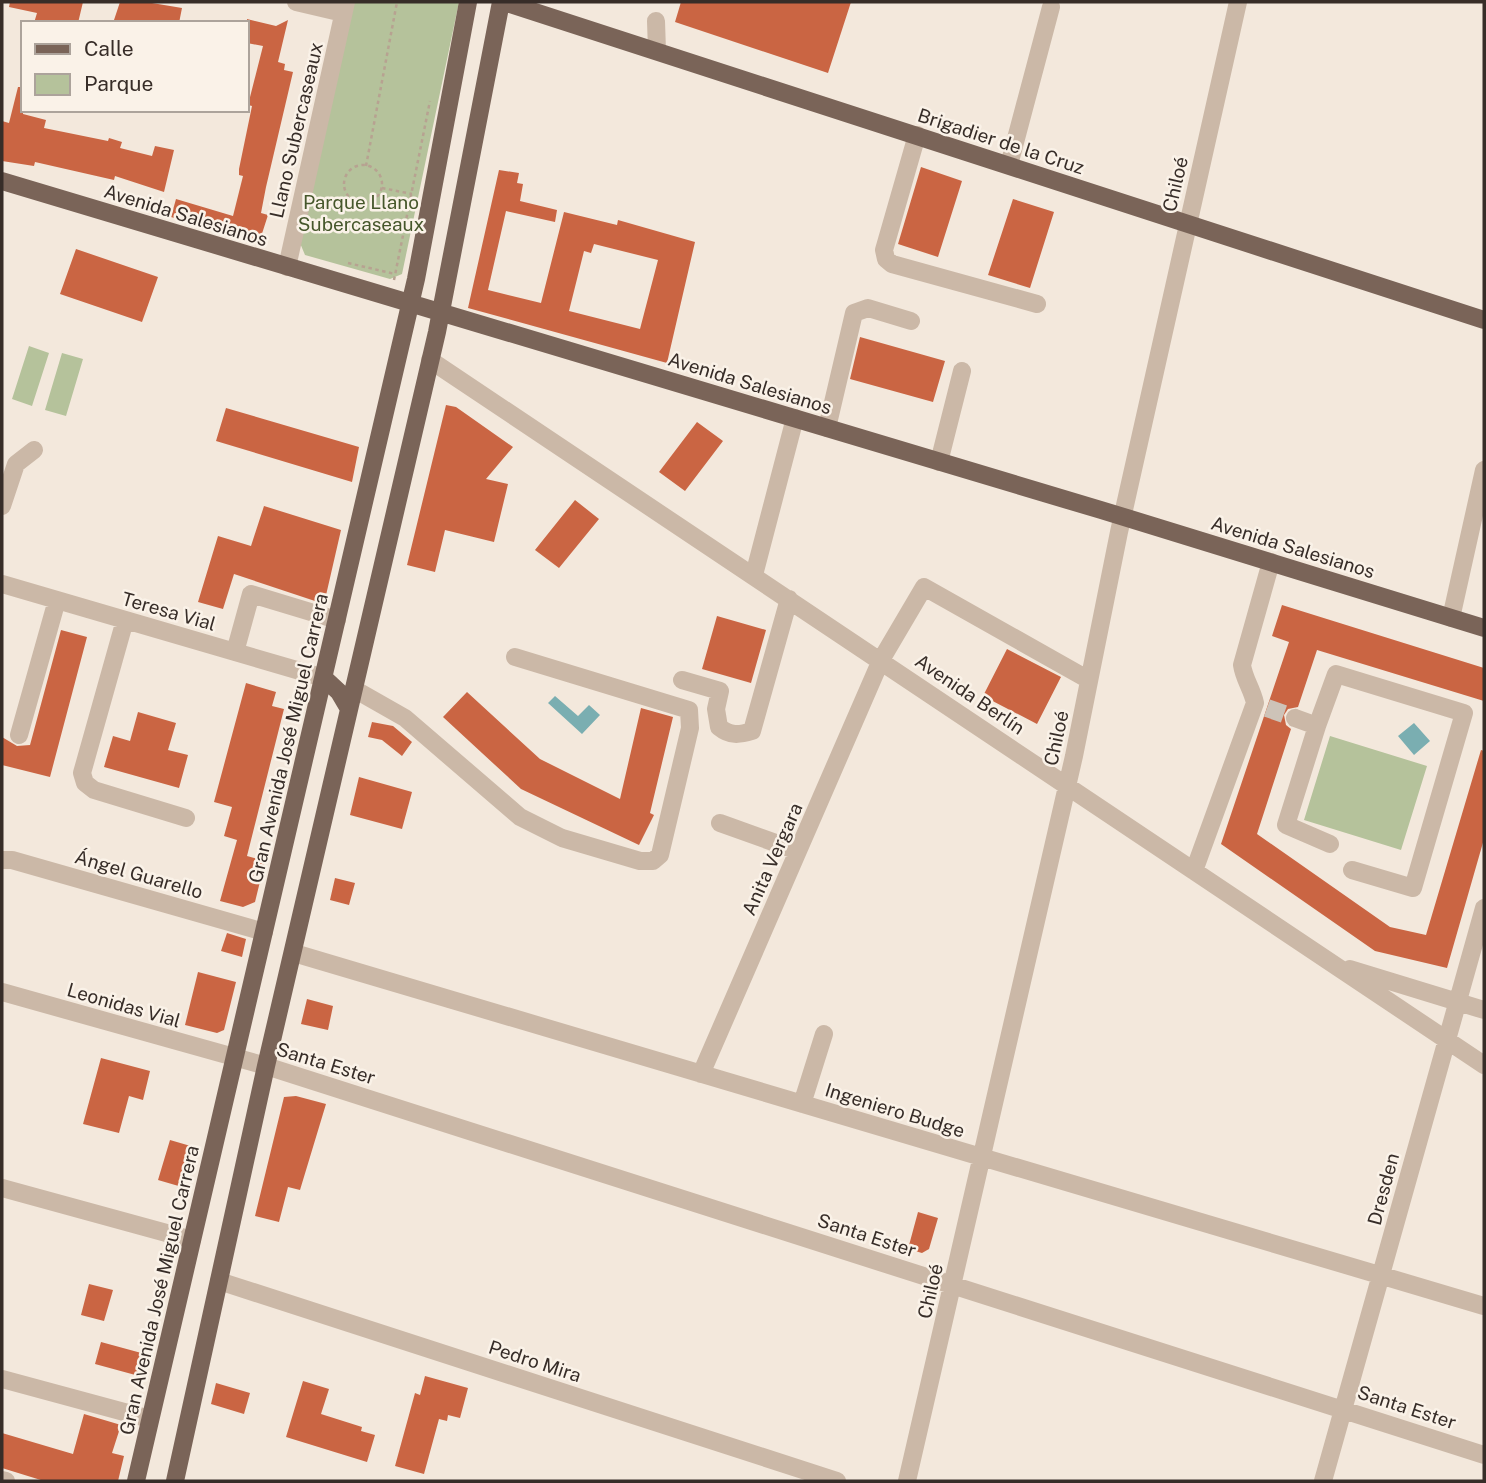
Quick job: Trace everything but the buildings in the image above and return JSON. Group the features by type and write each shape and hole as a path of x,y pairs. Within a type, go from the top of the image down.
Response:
{"main road":[{"name":"Gran Avenida José Miguel Carrera","path":"136,1481 410,304 468,2"},
{"name":"Brigadier de la Cruz","path":"503,2 1484,320"},
{"path":"175,1481 267,1066 441,312 503,2"},
{"name":"Avenida Salesianos","path":"2,181 1484,628"},
{"path":"324,678 339,692 349,709"}],"street":[{"path":"296,2 345,7"},
{"name":"Chiloé","path":"907,1481 1067,785 1122,517 1238,2"},
{"name":"Llano Subercaseaux","path":"287,267 345,7"},
{"path":"1009,165 1051,7"},
{"path":"656,21 657,51"},
{"path":"917,135 884,250 886,260 892,264 1037,304"},
{"path":"827,428 854,313 868,308 911,321"},
{"name":"Avenida Berlín","path":"430,360 1484,1065"},
{"path":"939,462 962,371"},
{"path":"754,575 795,418"},
{"path":"2,506 16,464 34,450"},
{"path":"1451,618 1484,470"},
{"path":"1194,871 1261,706 1244,680 1242,665 1271,562"},
{"name":"Teresa Vial","path":"2,584 324,678"},
{"name":"Anita Vergara","path":"701,1074 881,660 924,587 1089,680"},
{"path":"235,652 251,594 337,620"},
{"path":"682,680 720,691 716,709 719,727 726,733 752,731 789,598"},
{"path":"19,735 57,600"},
{"path":"125,620 82,773 85,783 94,790 186,818"},
{"path":"354,689 405,718 520,817 562,838 639,861 653,861 660,855 690,728 688,710 516,657"},
{"path":"1330,844 1286,825 1336,674 1464,713 1413,888 1352,870"},
{"path":"1295,718 1317,726"},
{"path":"720,823 798,851"},
{"name":"Ángel Guarello","path":"2,860 12,860 264,932"},
{"name":"Dresden","path":"1323,1481 1484,908"},
{"name":"Ingeniero Budge","path":"294,953 1484,1306"},
{"path":"1331,964 1484,1010"},
{"name":"Leonidas Vial","path":"2,992 236,1058"},
{"path":"802,1104 824,1034"},
{"name":"Santa Ester","path":"236,1058 954,1284 1484,1455"},
{"path":"2,1188 192,1240"},
{"name":"Pedro Mira","path":"219,1281 837,1481"},
{"path":"2,1379 150,1419"}],"path":[{"path":"366,166 397,2"},
{"path":"348,263 395,274 432,92"},
{"path":"366,166 377,171 382,188 376,199 365,204 348,196 345,178 353,168 366,166"},
{"path":"382,188 412,194"}],"green space":[{"name":"Parque Llano Subercaseaux","path":"354,2 459,2 402,274 390,279 305,255 300,243"},
{"path":"29,346 49,353 32,406 12,399"},
{"path":"62,353 83,359 66,416 45,410"},
{"path":"1330,736 1427,766 1401,850 1304,820"}],"water":[{"path":"555,696 578,716 589,705 600,715 582,734 548,703"},
{"path":"1414,723 1430,741 1414,755 1398,736"}],"tunnel":[{"path":"1267,708 1295,718"}]}
